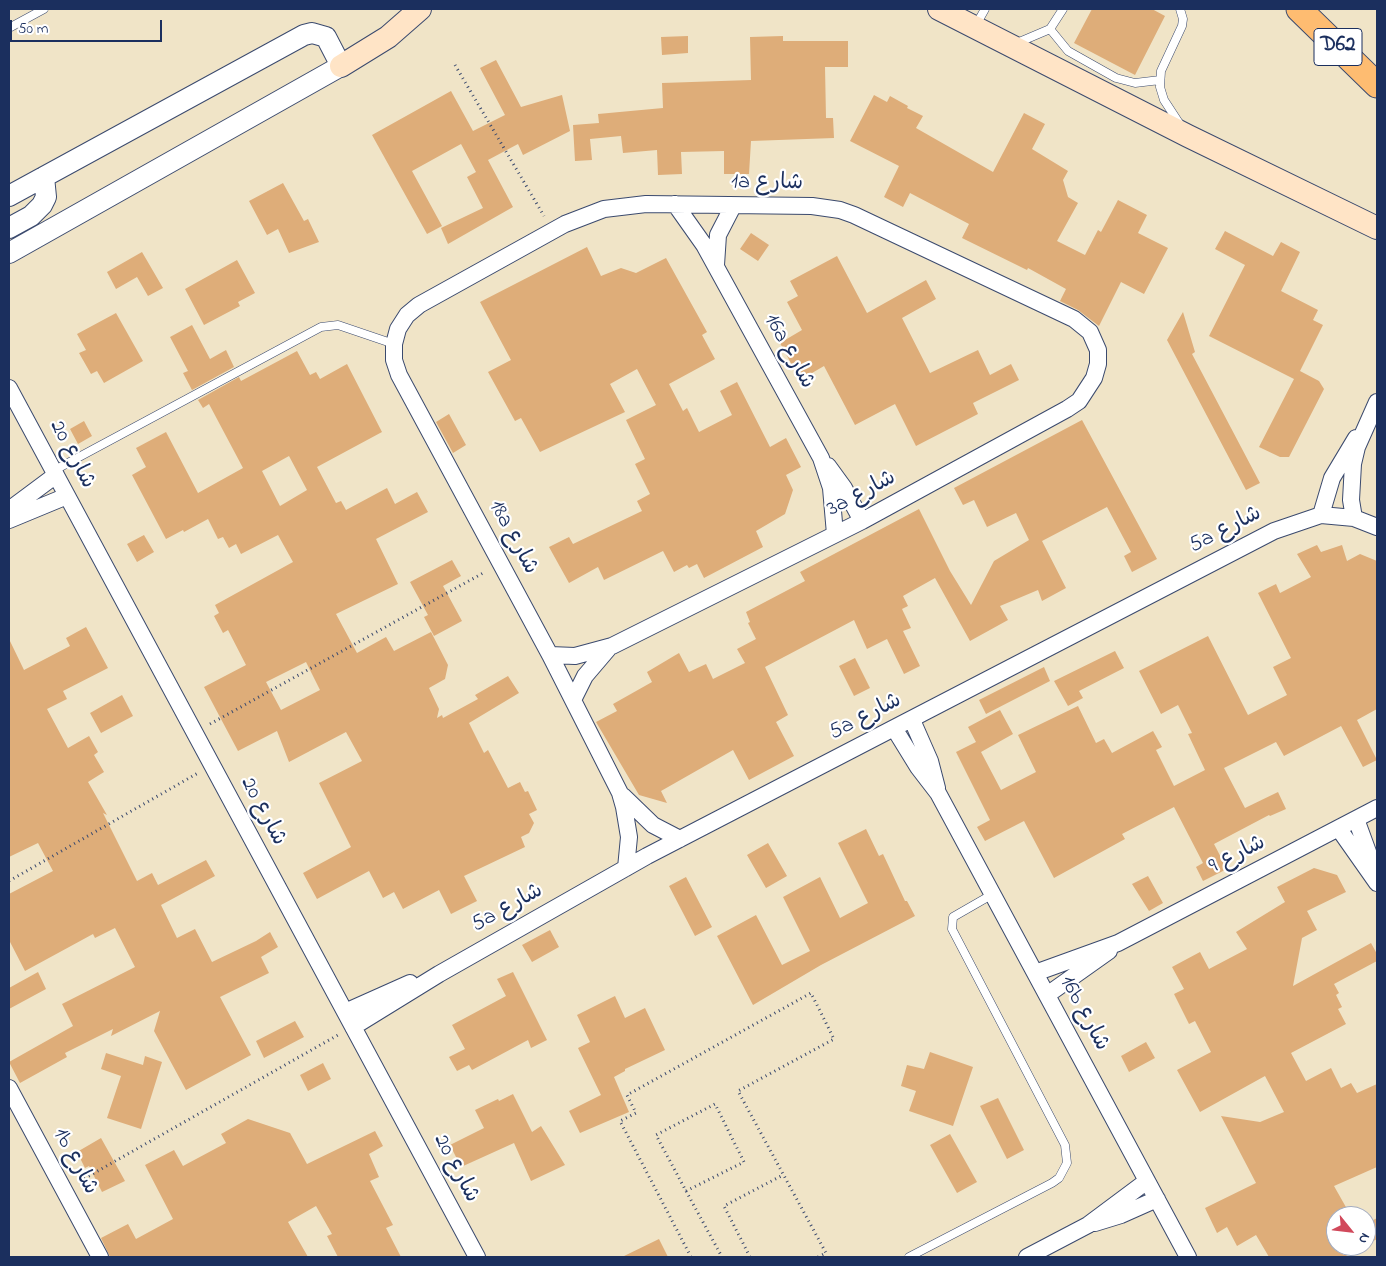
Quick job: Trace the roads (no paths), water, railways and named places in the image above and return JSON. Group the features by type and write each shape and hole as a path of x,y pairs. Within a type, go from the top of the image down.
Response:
{"main road":[{"path":"341,66 388,37 420,9"},
{"path":"939,9 980,18 1013,45 1188,136 1377,228"},
{"name":"D62","path":"1300,9 1377,85"}],"street":[{"path":"9,196 304,35 312,33 326,37 341,66 9,253"},
{"path":"9,228 31,216 42,205 46,197 44,177"},
{"name":"1a شارع","path":"419,305 553,231 583,216 604,209 626,205 675,204 827,208 854,215 1074,319 1090,332 1098,350"},
{"name":"16a شارع","path":"675,204 716,267 821,458 844,488 862,521"},
{"path":"716,267 715,251 718,235 733,206"},
{"name":"18a شارع","path":"419,305 402,322 394,344 394,360 399,375 550,655 620,793 629,837 626,868"},
{"name":"3a شارع","path":"550,655 575,656 600,651 612,646 862,521 1067,409 1079,401 1094,378 1098,364 1098,350"},
{"name":"شارع 20","path":"9,388 477,1257"},
{"path":"1354,518 1351,500 1353,464 1364,430 1377,402"},
{"path":"1364,430 1351,445 1336,470 1321,515 1354,518 1377,527"},
{"name":"16a شارع","path":"821,458 831,488 835,534"},
{"path":"9,510 55,473"},
{"path":"9,520 67,496"},
{"name":"5a شارع","path":"349,1020 404,985 439,974 680,839 1274,531 1321,515"},
{"name":"3a شارع","path":"573,700 585,676 612,646"},
{"name":"16b شارع","path":"912,720 930,761 938,793"},
{"name":"16b شارع","path":"894,728 918,767 938,793 1188,1257"},
{"name":"18a شارع","path":"620,793 653,825 680,839"},
{"name":"شارع 9","path":"1035,973 1118,943 1377,808"},
{"path":"1356,819 1377,877"},
{"path":"1339,829 1377,883"},
{"name":"شارع 9","path":"1046,995 1118,943"},
{"name":"1b شارع","path":"9,1088 100,1257"},
{"path":"1027,1257 1088,1225 1147,1181"},
{"path":"1088,1225 1121,1215 1157,1199"}],"lane":[{"path":"9,28 44,9"},
{"path":"1013,45 1050,29 1063,9"},
{"path":"1180,9 1183,18 1182,26 1165,62 1160,80 1164,100 1188,136"},
{"path":"1050,29 1068,51 1116,78 1135,82 1160,80"},
{"path":"55,473 321,327 338,326 394,344"},
{"path":"909,1257 1052,1183 1059,1178 1067,1163 1065,1145 952,929 953,918 993,894"}]}
